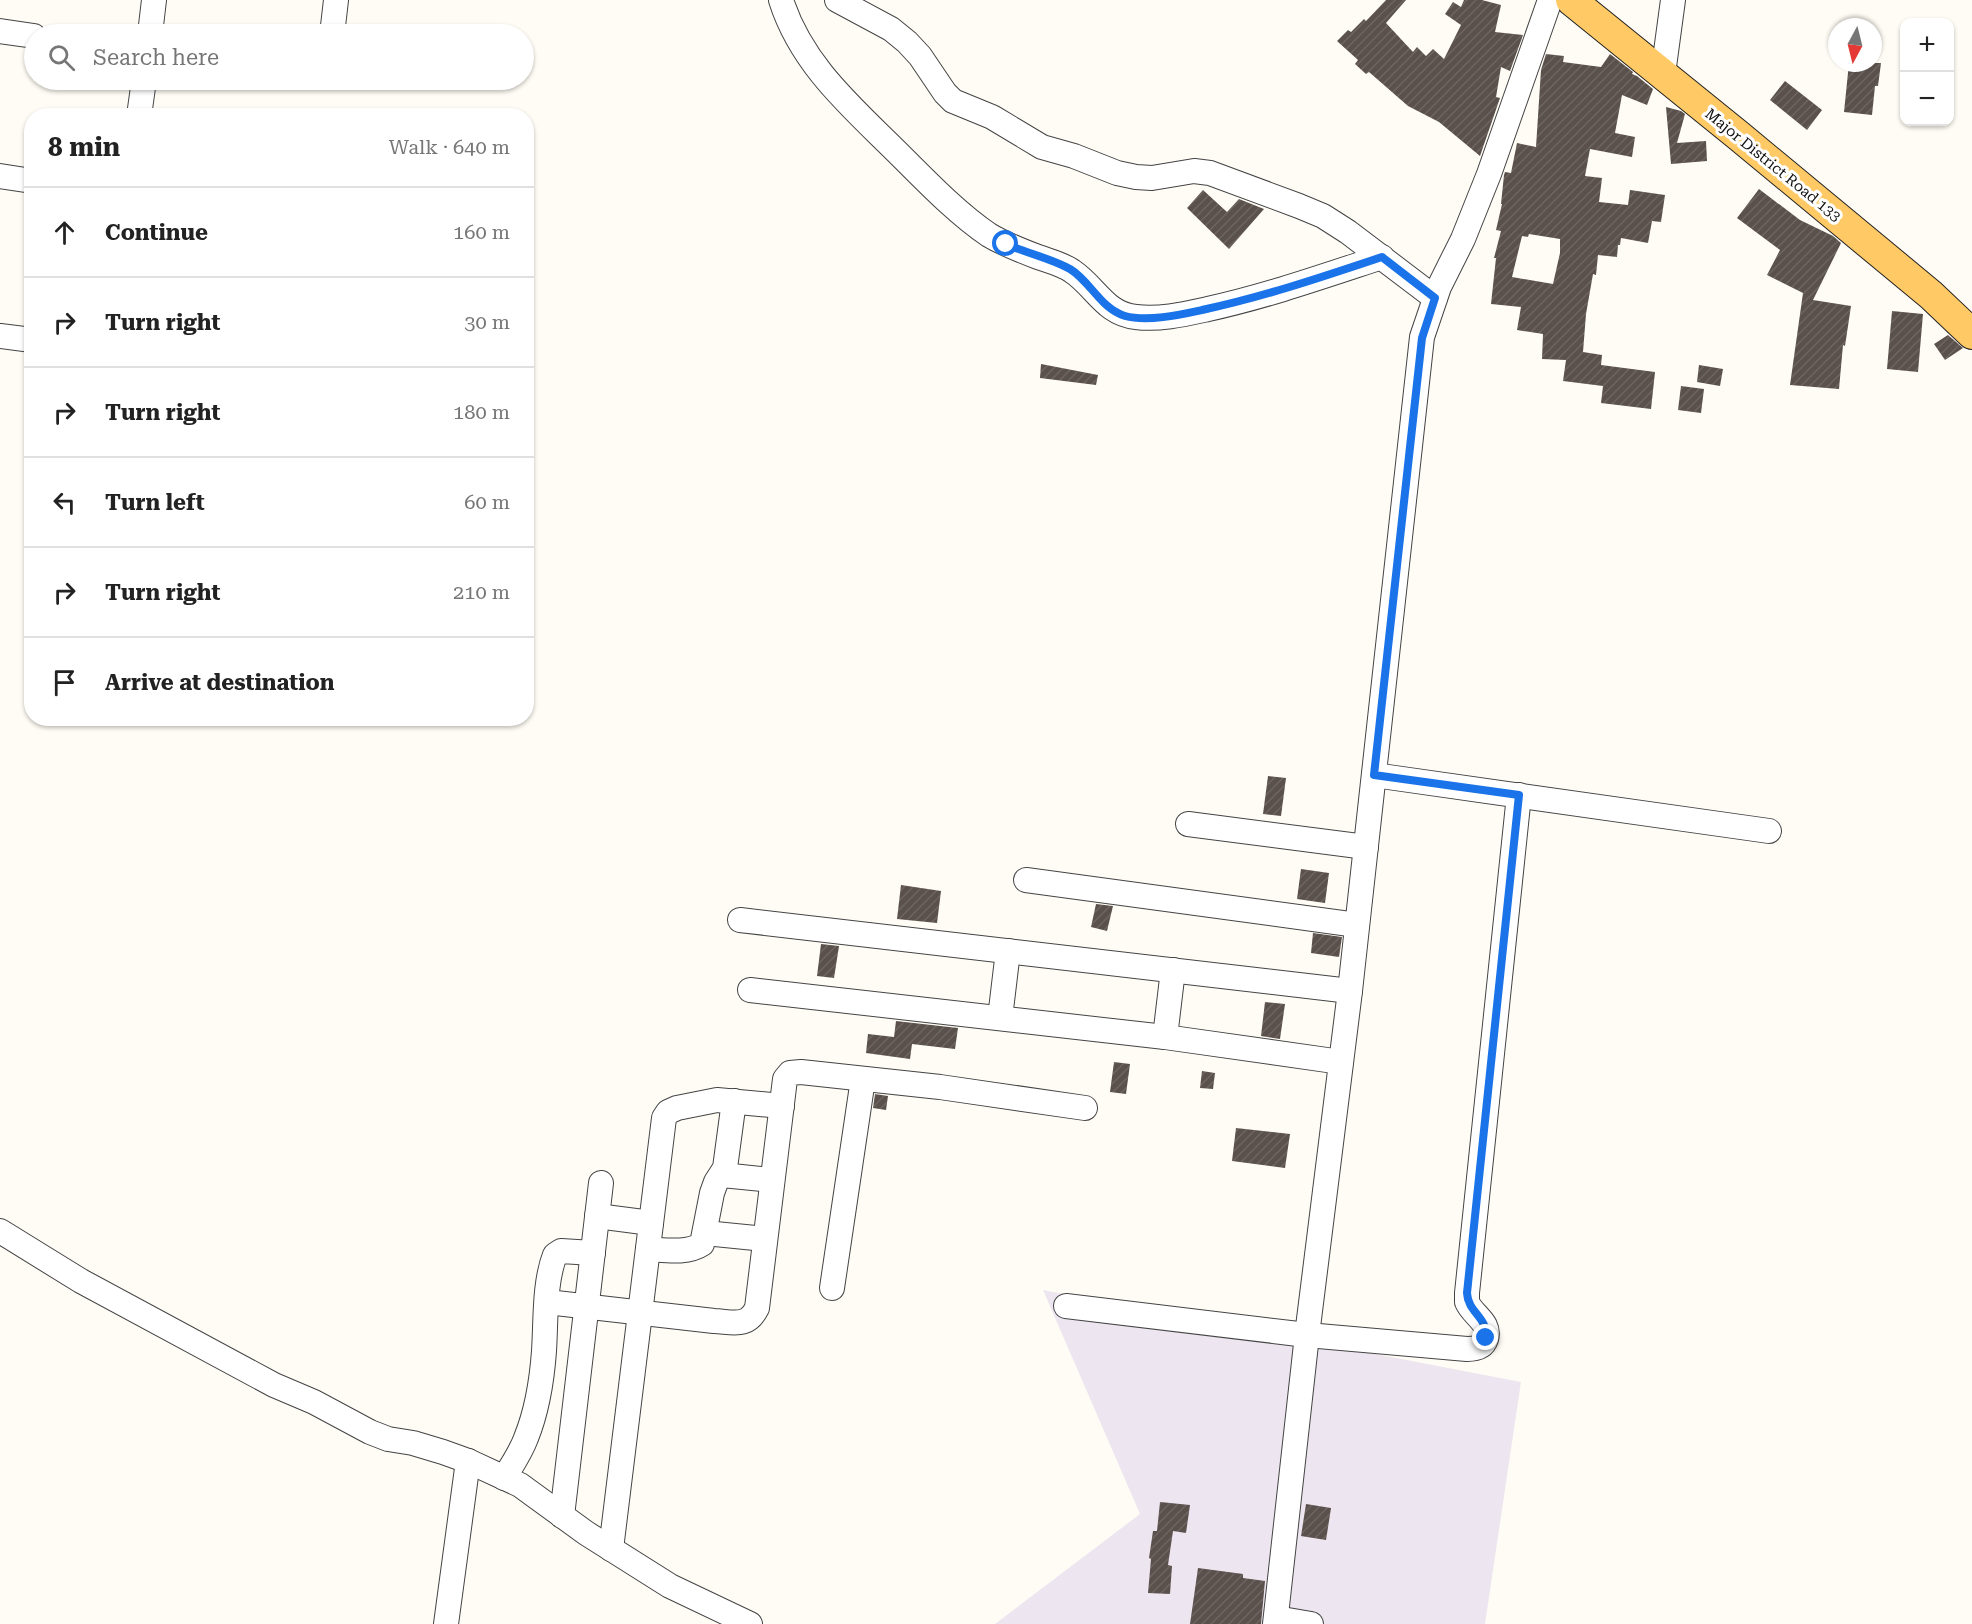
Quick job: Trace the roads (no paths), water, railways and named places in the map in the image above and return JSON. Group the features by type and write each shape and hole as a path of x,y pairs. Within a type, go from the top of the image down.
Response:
{"main road":[{"name":"Major District Road 133","path":"1571,0 1931,295 1972,334"}],"street":[{"path":"151,24 154,0"},
{"path":"333,24 336,0"},
{"path":"781,0 815,68 942,197 988,234 1026,253 1070,269 1086,282 1113,311 1119,314 1139,318 1176,315 1270,293 1382,257"},
{"path":"837,0 891,30 907,42 953,101 992,117 1042,147 1074,156 1117,173 1136,177 1152,178 1194,171 1210,172 1323,216 1348,232 1435,298"},
{"path":"1311,1624 1275,1621 1307,1335 1350,991 1422,338 1435,298 1463,239 1489,174 1551,0"},
{"path":"1663,74 1672,0"},
{"path":"0,31 24,35"},
{"path":"140,108 143,90"},
{"path":"0,176 24,180"},
{"path":"0,336 24,339"},
{"path":"1374,775 1769,831"},
{"path":"1066,1306 1307,1335 1467,1349 1477,1349 1483,1345 1487,1329 1467,1301 1467,1293 1519,795"},
{"path":"1188,824 1366,847"},
{"path":"1026,880 1357,925"},
{"path":"740,920 1350,991"},
{"path":"1000,1018 1008,951"},
{"path":"1165,1037 1173,970"},
{"path":"750,990 1165,1037 1341,1062"},
{"path":"547,1302 714,1321 742,1323 752,1317 756,1308 785,1079 790,1073 801,1072 940,1087 1085,1108"},
{"path":"832,1287 863,1078"},
{"path":"611,1549 664,1118 668,1112 717,1100 782,1106"},
{"path":"648,1249 686,1250 702,1244 712,1193 716,1182 722,1175 728,1156 734,1101"},
{"path":"722,1175 772,1180"},
{"path":"562,1516 601,1183"},
{"path":"597,1216 651,1223"},
{"path":"0,1231 81,1281 274,1385 314,1402 370,1432 468,1461 520,1485 611,1549 670,1586 750,1624"},
{"path":"705,1233 765,1239"},
{"path":"504,1478 526,1438 532,1419 544,1354 552,1262 555,1255 561,1251 593,1253"},
{"path":"446,1624 468,1461"}]}
